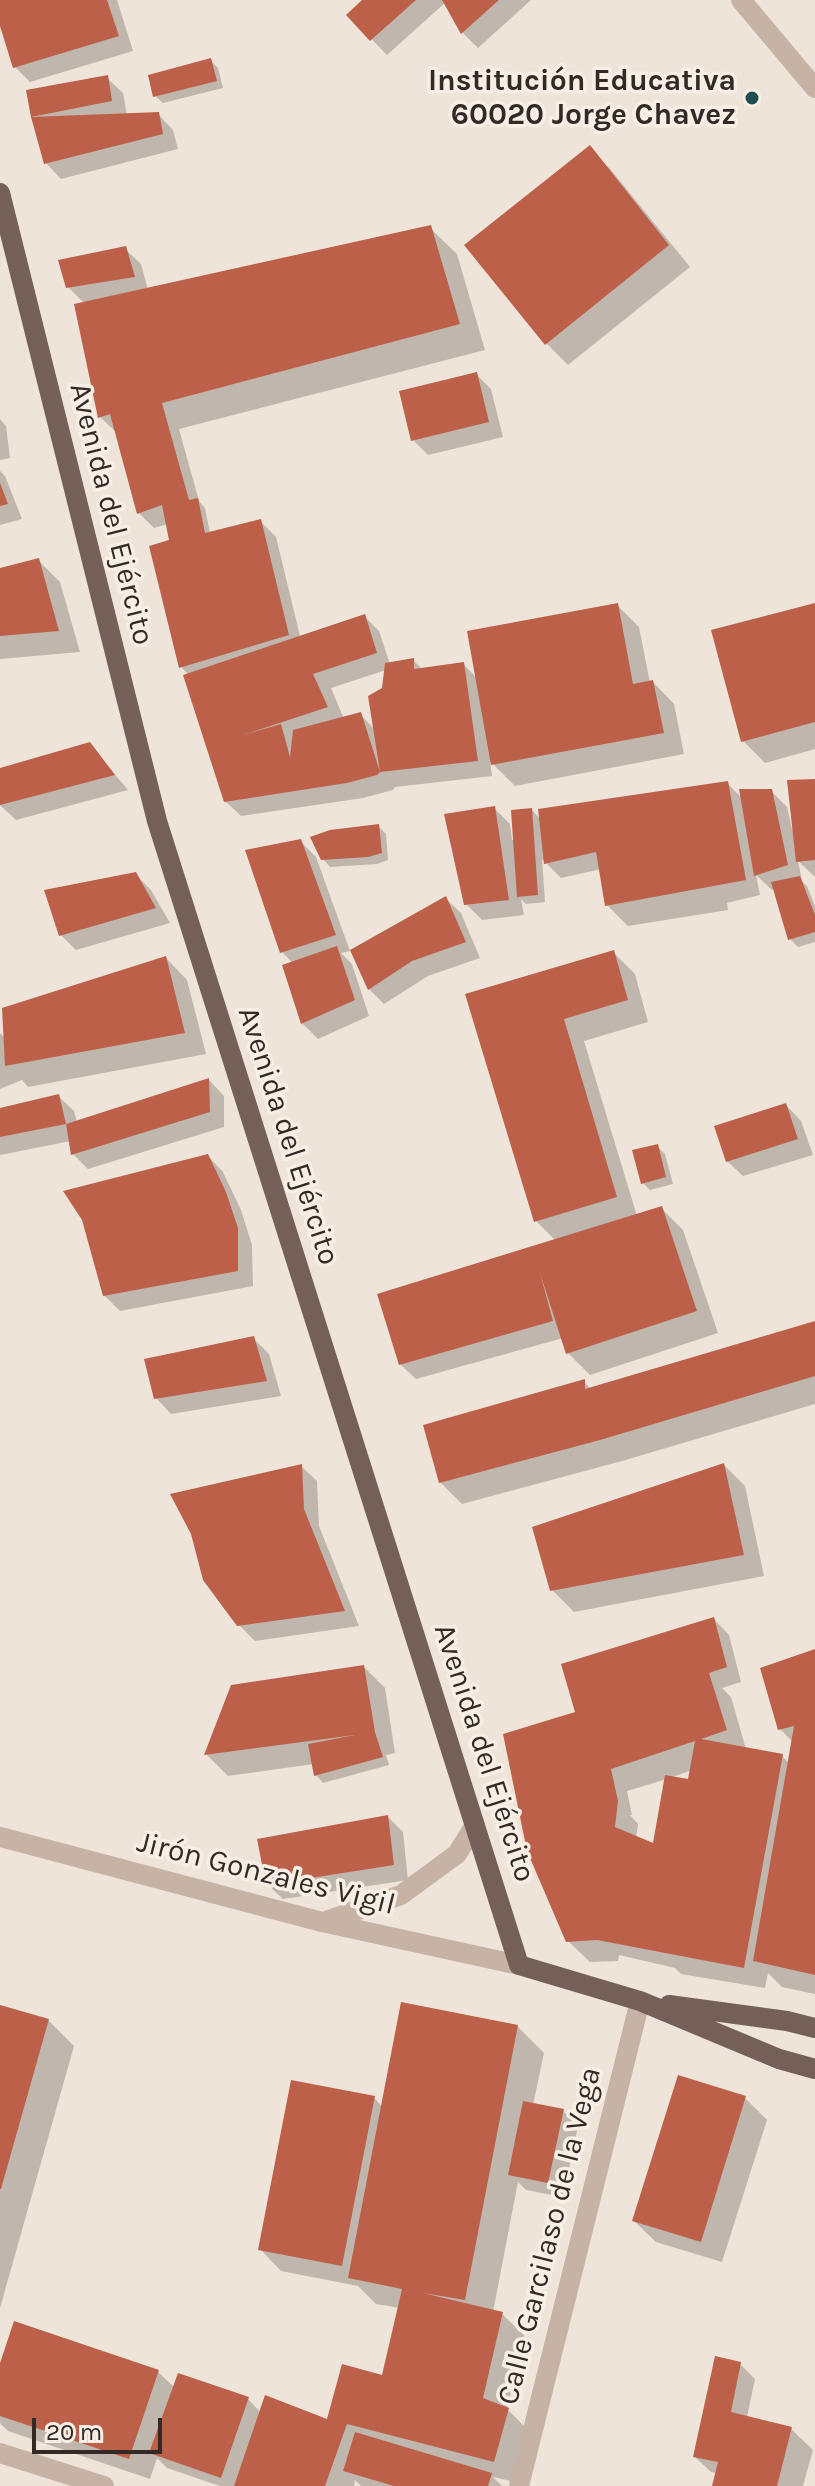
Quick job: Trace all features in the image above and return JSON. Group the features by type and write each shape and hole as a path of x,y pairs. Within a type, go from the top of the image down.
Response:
{"main road":[{"name":"Avenida del Ejército","path":"0,193 157,821 519,1965"},
{"path":"519,1965 640,2001 779,2059 815,2069"},
{"path":"640,2001 787,2021 815,2028"}],"street":[{"path":"741,0 815,88"},
{"path":"322,1922 401,1895 457,1854 475,1825"},
{"name":"Jirón Gonzales Vigil","path":"0,1837 322,1922 519,1965"},
{"name":"Calle Garcilaso de la Vega","path":"519,2486 640,2001"},
{"path":"0,2453 99,2485"}],"building":[{"path":"0,0 107,0 119,36 13,68 0,26"},
{"path":"362,0 416,0 370,41 346,15"},
{"path":"442,0 499,0 461,34"},
{"path":"211,58 217,81 153,97 148,75"},
{"path":"108,75 112,101 31,117 26,90"},
{"path":"159,112 163,134 44,164 31,117"},
{"path":"590,145 669,245 545,345 464,245"},
{"path":"431,225 460,324 162,403 189,500 198,498 205,533 261,519 289,635 179,668 149,546 169,540 162,505 137,514 110,414 98,418 74,304"},
{"path":"126,246 135,277 66,288 58,260"},
{"path":"477,372 489,422 411,441 399,391"},
{"path":"0,483 8,504 0,506"},
{"path":"39,558 59,631 0,636 0,568"},
{"path":"618,603 633,684 653,680 664,733 491,765 467,631"},
{"path":"815,603 815,722 741,742 711,630"},
{"path":"365,614 377,653 313,674 328,707 243,735 281,724 290,757 293,730 361,712 380,772 347,783 224,802 183,675"},
{"path":"414,658 414,669 464,662 478,761 380,772 368,696 382,688 385,663"},
{"path":"90,742 115,775 0,805 0,768"},
{"path":"815,779 815,860 796,862 787,780"},
{"path":"728,781 746,880 605,906 596,852 544,864 538,809"},
{"path":"739,789 772,789 788,865 754,876"},
{"path":"495,806 509,900 464,905 444,814"},
{"path":"532,808 538,895 517,897 511,810"},
{"path":"379,824 382,853 368,857 321,860 310,837 330,830"},
{"path":"301,839 336,935 280,953 245,850"},
{"path":"136,872 156,908 59,936 44,890"},
{"path":"800,876 815,915 815,932 788,940 771,882"},
{"path":"446,896 466,942 412,961 368,990 350,950"},
{"path":"337,946 355,1000 301,1024 282,965"},
{"path":"614,950 628,1000 564,1019 617,1197 534,1222 465,994"},
{"path":"166,956 185,1033 5,1066 2,1008"},
{"path":"209,1078 210,1112 71,1155 66,1124"},
{"path":"59,1094 66,1124 0,1137 0,1108"},
{"path":"786,1103 798,1139 726,1162 714,1126"},
{"path":"658,1144 666,1177 641,1184 632,1150"},
{"path":"208,1154 226,1192 238,1228 238,1271 103,1296 82,1220 63,1191"},
{"path":"662,1206 697,1311 566,1354 540,1273 553,1321 399,1365 377,1294"},
{"path":"815,1321 815,1376 600,1440 439,1483 423,1425 585,1379 585,1389"},
{"path":"254,1336 267,1381 154,1399 144,1359"},
{"path":"724,1463 744,1555 550,1591 532,1527"},
{"path":"302,1464 304,1509 345,1611 237,1626 203,1580 191,1534 170,1494"},
{"path":"714,1617 727,1667 709,1673 727,1730 701,1739 783,1754 744,1968 597,1940 566,1942 527,1851 503,1734 575,1712 561,1664","holes":["695,1741 688,1779 665,1775 653,1843 615,1827 618,1801 611,1769"]},
{"path":"815,1649 815,1975 753,1961 794,1726 778,1730 760,1668"},
{"path":"364,1665 375,1732 383,1757 314,1776 308,1744 355,1735 204,1755 231,1685"},
{"path":"388,1815 394,1865 266,1885 257,1839"},
{"path":"401,2002 518,2025 465,2300 423,2293 503,2312 483,2398 509,2408 494,2462 347,2424 325,2486 234,2486 265,2395 327,2419 342,2364 382,2375 402,2289 348,2278"},
{"path":"0,2005 49,2019 1,2189 0,2189"},
{"path":"678,2075 746,2096 701,2242 632,2221"},
{"path":"291,2080 375,2096 342,2266 258,2250"},
{"path":"523,2101 564,2109 548,2183 508,2175"},
{"path":"14,2321 159,2370 129,2459 0,2416 0,2363"},
{"path":"715,2356 741,2362 731,2412 792,2427 777,2486 712,2486 718,2462 693,2457"},
{"path":"178,2373 249,2397 221,2478 149,2453"},
{"path":"355,2432 492,2473 488,2486 394,2486 343,2471"}],"place":[{"name":"Institución Educativa 60020 Jorge Chavez","path":"752,98"}]}
